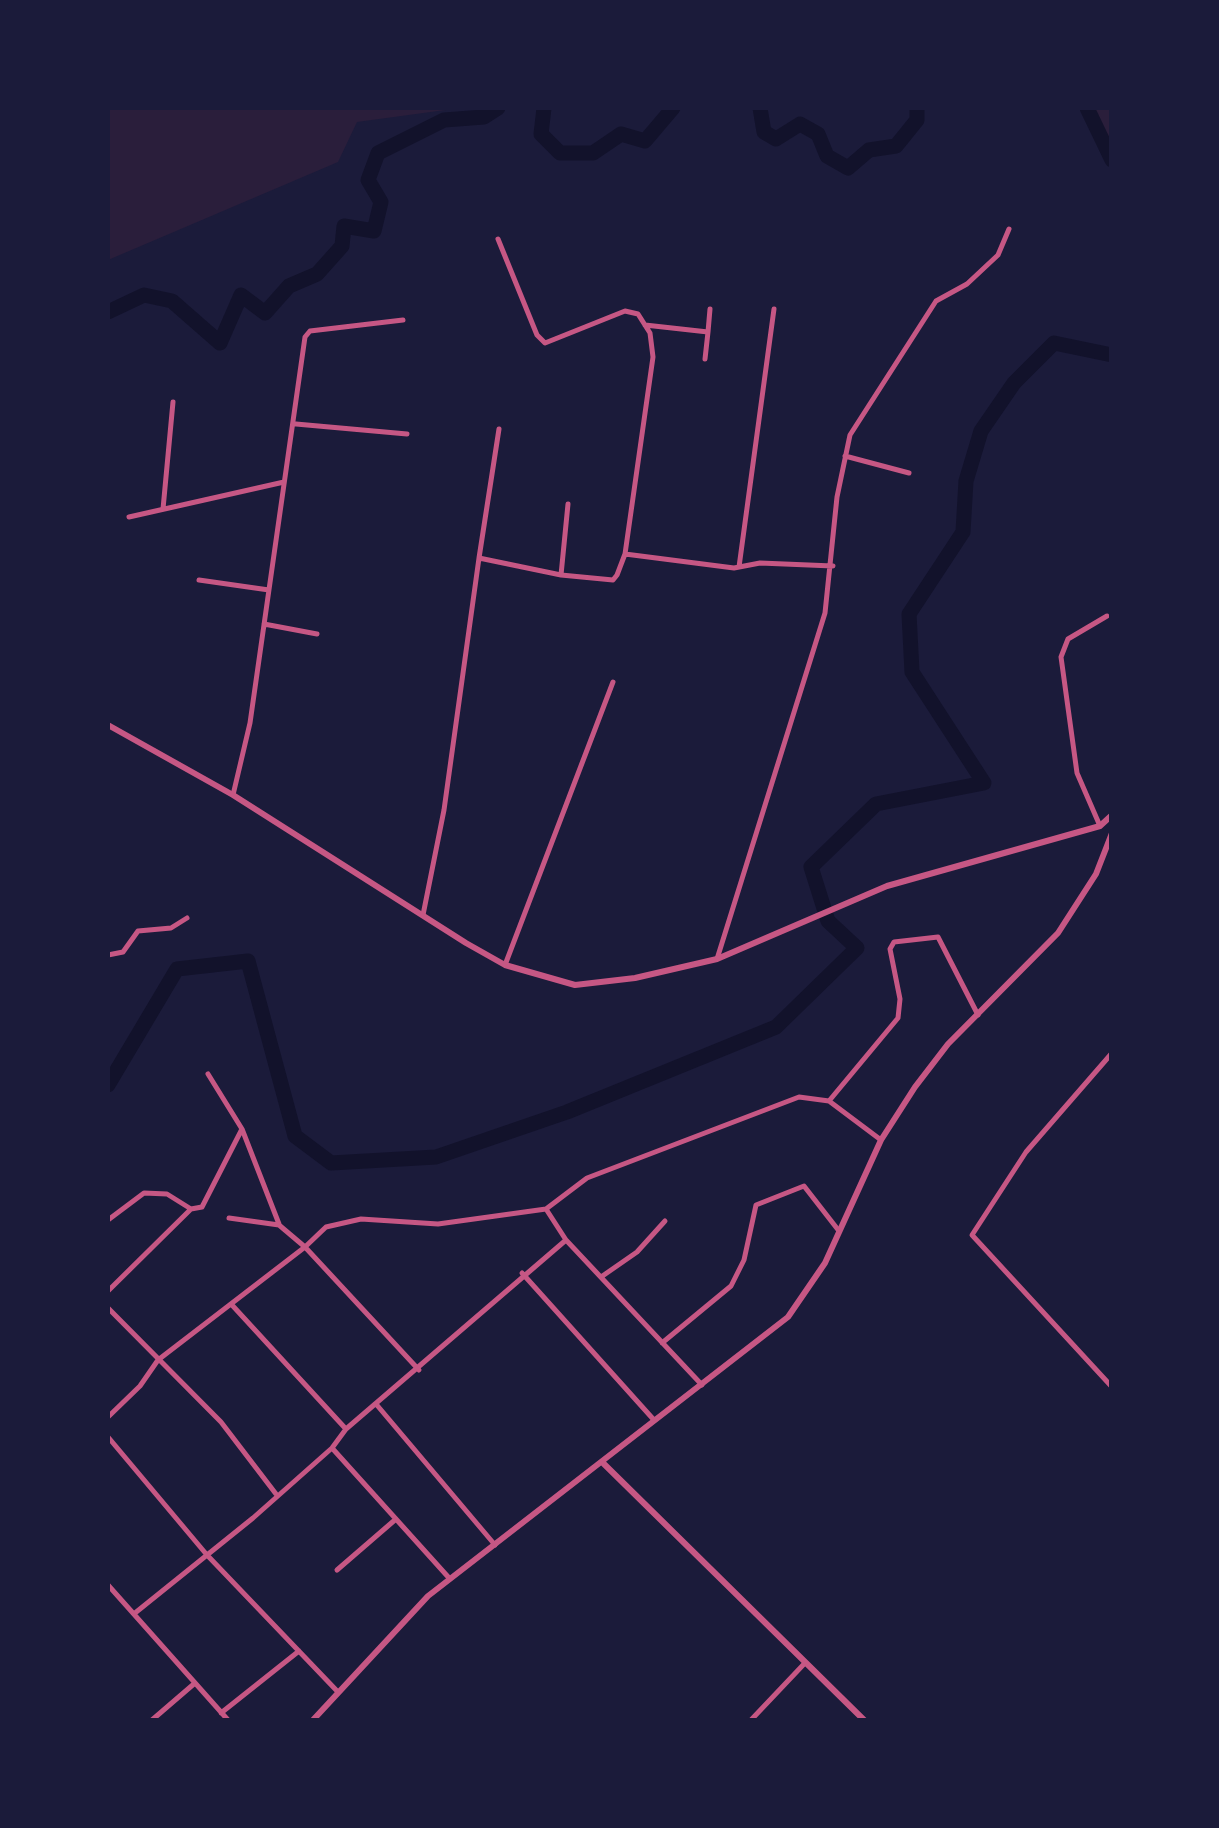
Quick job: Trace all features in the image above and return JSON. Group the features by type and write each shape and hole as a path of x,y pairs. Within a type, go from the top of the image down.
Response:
{"street":[{"path":"716,959 810,664 833,566 850,435 936,301 966,284 998,255 1009,230"},
{"path":"479,558 613,580 624,554 654,357 645,325 638,314 625,311 545,342 538,335 498,239"},
{"path":"739,568 774,309"},
{"path":"706,358 710,310"},
{"path":"233,795 310,331 403,320"},
{"path":"645,325 708,332"},
{"path":"163,509 173,402"},
{"path":"296,424 407,434"},
{"path":"422,918 444,810 499,428"},
{"path":"845,456 910,473"},
{"path":"129,517 284,482"},
{"path":"561,574 568,504"},
{"path":"624,554 739,568 786,563 833,566"},
{"path":"199,580 269,590"},
{"path":"1100,826 1077,773 1061,658 1068,638 1107,616"},
{"path":"264,624 316,634"},
{"path":"505,965 613,682"},
{"path":"108,726 233,795 422,918 505,965 575,985 635,978 716,959 888,886 1100,826 1112,814"},
{"path":"312,1720 408,1615 450,1579 788,1316 807,1294 880,1140 948,1044 1058,933 1112,833"},
{"path":"108,955 123,952 138,931 171,928 187,918"},
{"path":"829,1100 898,1018 900,998 890,949 894,942 938,937 978,1016"},
{"path":"1112,1053 1026,1152 972,1235 977,1245 1112,1387"},
{"path":"208,1074 242,1129 279,1225 305,1247 419,1370"},
{"path":"108,1417 140,1386 158,1360 326,1227 361,1219 438,1224 496,1220 546,1209 587,1178 799,1097 829,1100 880,1140"},
{"path":"108,1220 144,1193 167,1194 191,1208 202,1208 242,1129"},
{"path":"662,1343 730,1286 744,1260 756,1205 804,1186 839,1232"},
{"path":"108,1291 191,1208"},
{"path":"546,1209 566,1240 702,1385"},
{"path":"228,1218 279,1225"},
{"path":"601,1278 637,1252 665,1221"},
{"path":"135,1613 332,1448 346,1429 419,1370 522,1273 566,1240"},
{"path":"522,1273 654,1420"},
{"path":"232,1305 346,1429"},
{"path":"108,1308 221,1422 276,1495"},
{"path":"376,1404 496,1545"},
{"path":"108,1437 207,1555 338,1692"},
{"path":"332,1448 450,1579"},
{"path":"602,1462 864,1720"},
{"path":"337,1570 396,1519"},
{"path":"108,1585 224,1718 299,1650"},
{"path":"752,1720 804,1664"},
{"path":"152,1720 196,1683"}],"shaded area":[{"path":"108,108 460,108 357,122 338,162 108,260"},
{"path":"1087,108 1111,108 1111,143"}],"waterway":[{"path":"108,312 144,295 172,301 220,343 241,295 265,313 289,286 317,274 342,246 344,226 374,231 381,202 368,180 378,153 444,120 484,117 498,108"},
{"path":"544,108 541,134 560,153 593,153 621,134 645,141 673,108"},
{"path":"760,108 764,132 776,139 800,124 818,134 827,156 848,168 869,150 896,146 917,120 917,108"},
{"path":"1087,108 1112,160"},
{"path":"108,1085 177,969 248,961 295,1136 331,1163 436,1157 567,1112 776,1027 857,948 828,921 811,867 876,804 984,783 912,672 909,614 963,532 966,481 981,431 1014,383 1054,343 1112,355"}]}
